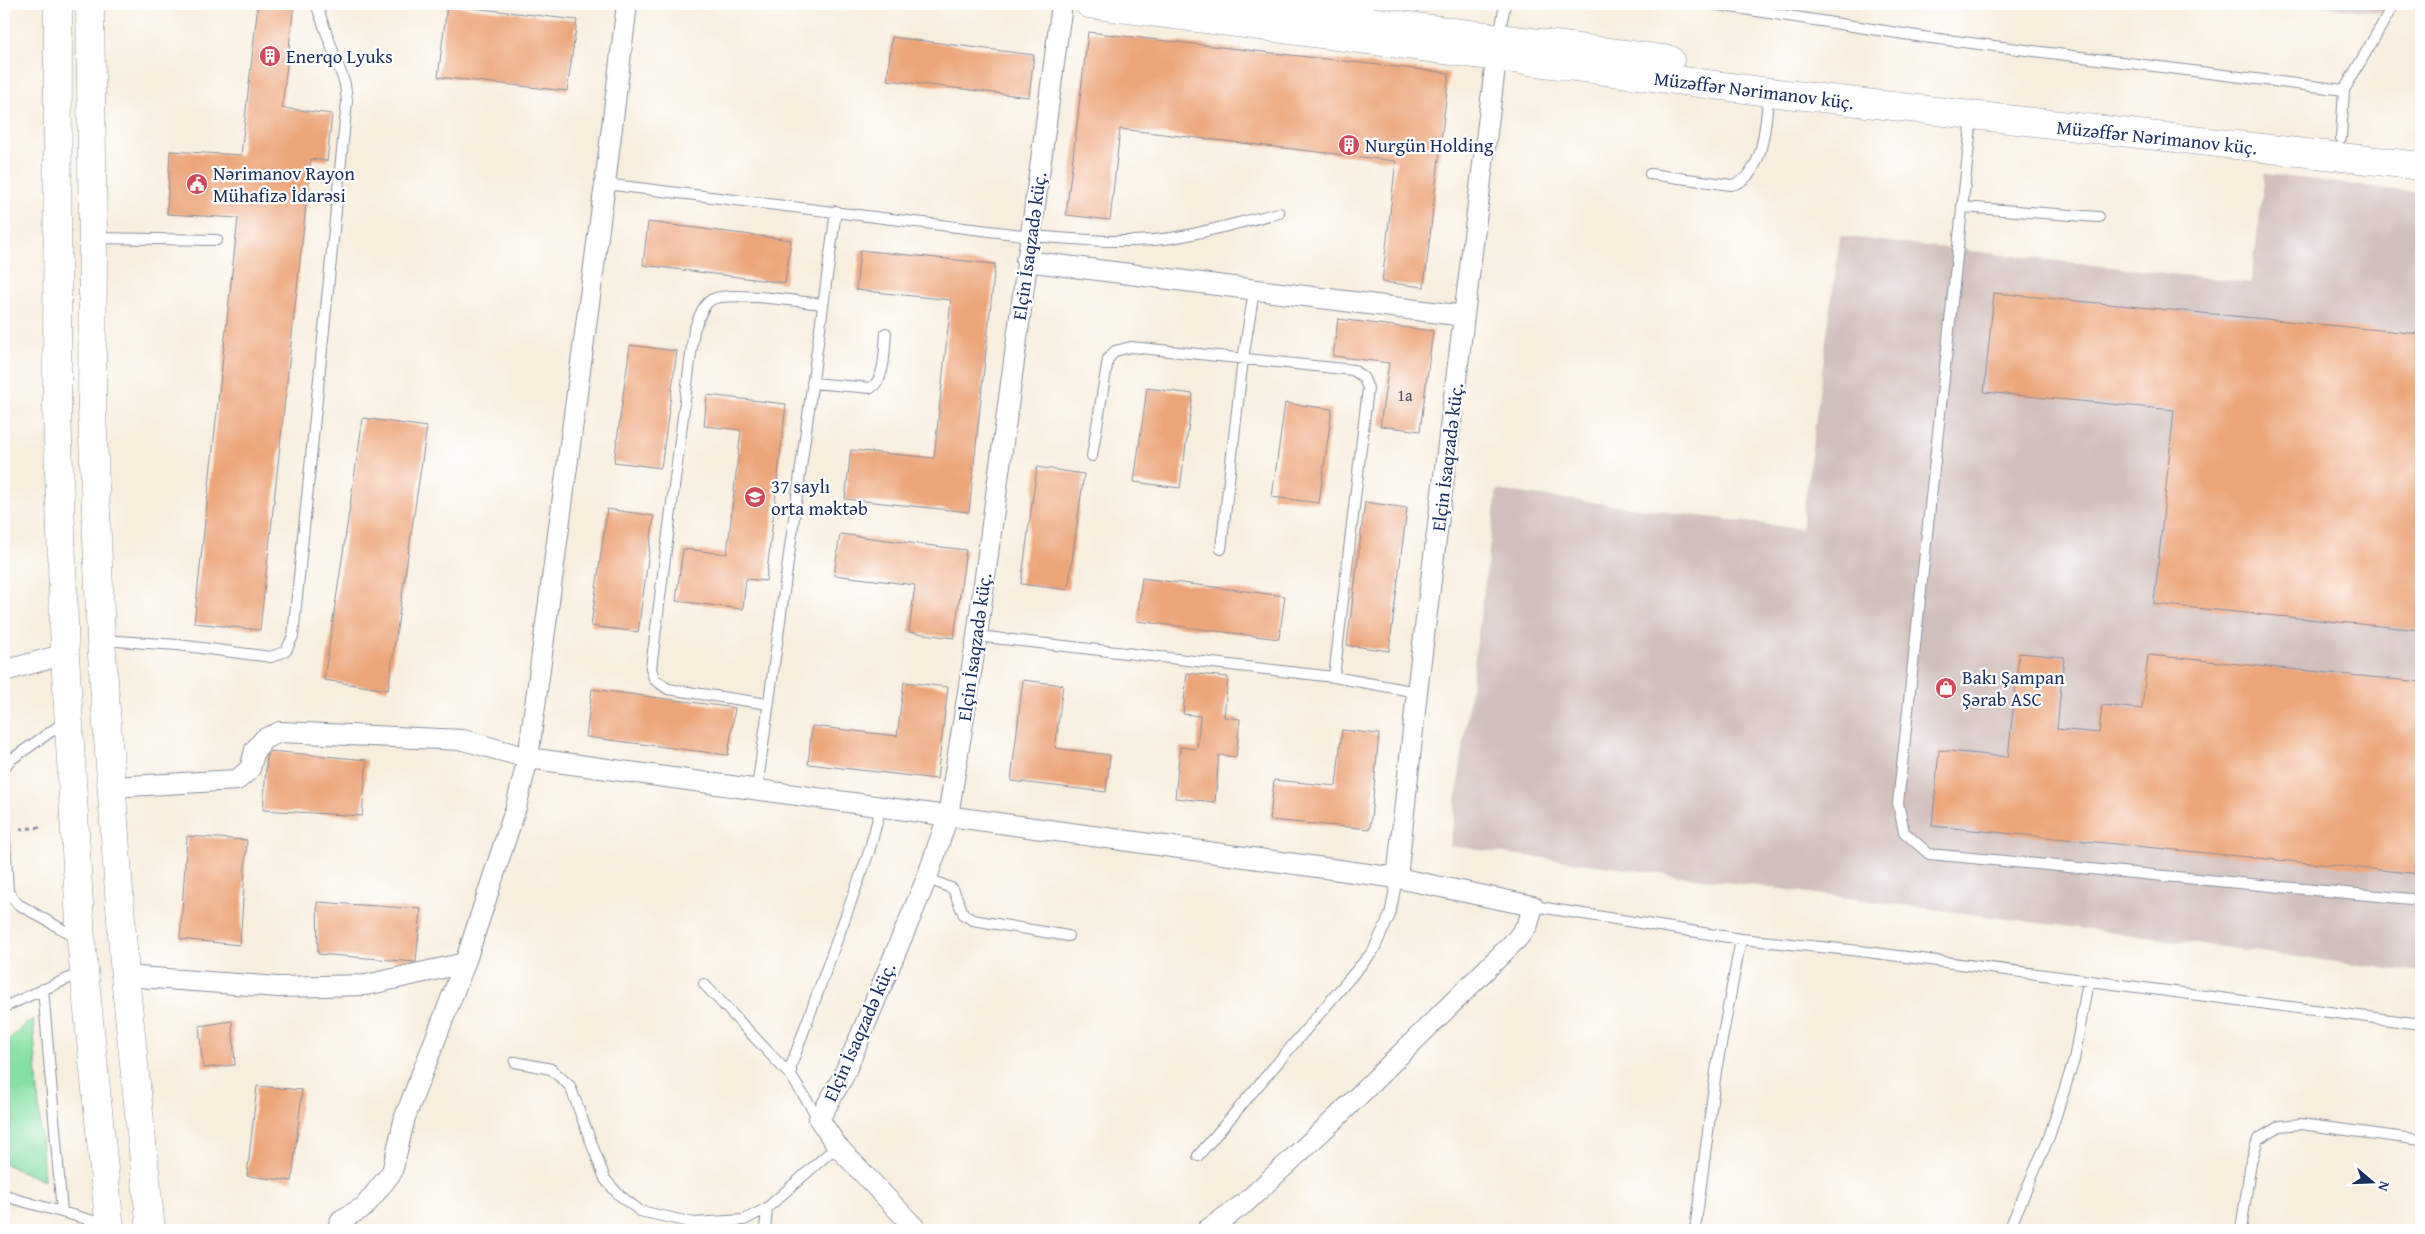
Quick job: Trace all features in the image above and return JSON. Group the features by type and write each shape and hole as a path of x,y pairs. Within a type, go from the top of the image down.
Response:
{"main road":[{"path":"58,4 57,410 65,654 81,940 109,1228"},
{"path":"90,4 93,238 92,410 102,640 125,976 151,1230"},
{"name":"Müzəffər Nərimanov küç.","path":"1089,4 1498,47 1769,92 1972,117 2421,166"},
{"path":"1240,4 1498,47 1798,77 2421,147"},
{"path":"57,410 92,410"}],"street":[{"path":"337,1230 342,1220 364,1206 392,1172 404,1117 464,963 516,807 528,758 605,184 626,4"},
{"name":"Elçin İsaqzadə küç.","path":"917,1230 837,1146 819,1120 843,1077 927,878 948,816 977,636 1062,4"},
{"name":"Elçin İsaqzadə küç.","path":"1397,878 1418,692 1498,47"},
{"path":"1026,261 1464,316"},
{"path":"4,671 65,654"},
{"path":"111,787 237,780 250,769 255,750 264,739 280,732 463,740 528,758 1397,878 1533,906 1528,924 1517,939 1334,1120 1245,1203 1207,1230"},
{"path":"125,976 278,987 366,985 464,963"}],"lane":[{"path":"102,640 178,645 271,657 286,651 293,636 347,101 345,84 316,4"},
{"path":"1498,47 1504,4"},
{"path":"1712,4 1923,37 2344,90"},
{"path":"2342,138 2344,90 2394,4"},
{"path":"1650,174 1731,185 1741,183 1754,168 1763,139 1769,92"},
{"path":"1972,117 1898,803 1904,832 1929,854 2421,900"},
{"path":"605,184 1030,236 1117,241 1166,239 1279,213"},
{"path":"1962,207 2099,217"},
{"path":"757,789 836,211"},
{"path":"93,238 217,240"},
{"path":"1221,549 1243,359 1254,291"},
{"path":"768,704 668,689 654,679 651,668 694,330 710,300 726,296 823,304"},
{"path":"812,383 871,388 877,384 881,374 886,333"},
{"path":"1092,456 1108,359 1115,351 1130,347 1352,370 1364,377 1368,388 1334,677"},
{"path":"977,636 1334,677 1418,692"},
{"path":"4,769 9,761 68,719"},
{"path":"791,1076 794,1057 813,1011 859,880 881,806"},
{"path":"4,821 8,892 18,904 81,940"},
{"path":"927,878 953,889 964,915 973,920 1068,936"},
{"path":"1198,1156 1373,951 1390,915 1397,878"},
{"path":"1533,906 1741,939 1860,951 2421,1024"},
{"path":"1695,1230 1716,1071 1741,939"},
{"path":"4,1007 84,971"},
{"path":"2009,1230 2050,1137 2074,1060 2088,981"},
{"path":"704,984 791,1076 819,1120"},
{"path":"43,989 62,1212"},
{"path":"515,1062 552,1069 570,1086 605,1179 618,1194 640,1210 694,1223 744,1220 767,1208 837,1146"},
{"path":"2241,1230 2251,1162 2258,1139 2280,1126 2301,1124 2421,1140"},
{"path":"4,1194 109,1228"},
{"path":"765,1230 767,1208"}],"path":[{"path":"4,830 44,827"}],"shaded area":[{"path":"2308,4 2385,4 2384,13"},
{"name":"Bakı Şampan Şərab ASC","path":"2265,174 2421,193 2421,973 1450,846 1497,490 1801,529 1840,236 2251,283"}],"green space":[{"path":"33,1019 44,1181 5,1164 4,1043"}],"building":[{"path":"258,4 294,4 282,108 332,114 327,161 311,159 260,630 194,623 238,218 167,214 170,151 241,155"},
{"path":"447,5 577,20 567,91 438,77"},
{"name":"Nurgün Holding","path":"1088,32 1449,73 1424,287 1382,282 1396,161 1120,129 1110,220 1066,215"},
{"path":"892,37 1034,55 1029,97 887,80"},
{"path":"648,222 791,240 785,283 643,265"},
{"path":"860,250 995,264 969,512 845,499 851,450 934,458 951,300 856,290"},
{"path":"1994,293 2421,334 2421,630 2154,604 2174,410 1984,392"},
{"path":"1338,319 1433,331 1420,431 1380,426 1389,363 1333,356"},
{"path":"630,345 677,351 661,468 614,462"},
{"path":"1147,388 1193,394 1180,488 1134,482"},
{"path":"707,395 786,404 766,581 746,579 743,609 676,601 683,549 727,554 741,430 704,426"},
{"path":"1285,403 1332,409 1319,503 1272,497"},
{"path":"363,418 427,427 388,690 324,680"},
{"path":"1037,467 1084,474 1068,590 1021,584"},
{"path":"1365,502 1407,508 1389,651 1347,645"},
{"path":"607,509 654,516 638,632 591,626"},
{"path":"840,534 966,550 954,638 909,632 915,585 834,575"},
{"path":"1142,578 1285,596 1279,639 1137,621"},
{"path":"2019,653 2064,657 2057,729 2099,733 2102,705 2142,709 2148,655 2421,682 2421,874 1932,826 1939,750 2008,757"},
{"path":"1187,673 1228,677 1224,717 1240,719 1236,757 1219,755 1215,802 1175,798 1180,747 1197,749 1200,716 1183,714"},
{"path":"1023,680 1063,685 1055,748 1110,755 1106,792 1011,781"},
{"path":"904,682 948,687 937,779 808,764 812,726 897,736"},
{"path":"592,689 735,708 728,755 586,737"},
{"path":"1342,730 1379,734 1370,829 1270,820 1274,780 1336,786"},
{"path":"270,751 367,760 362,816 263,810 267,754"},
{"path":"187,836 247,840 240,945 180,939"},
{"path":"317,902 421,909 416,962 318,954"},
{"path":"232,1021 235,1065 203,1068 199,1026"},
{"path":"257,1086 302,1090 292,1181 247,1176"}],"place":[{"name":"Enerqo Lyuks","path":"270,56"},
{"name":"Nurgün Holding","path":"1349,145"},
{"name":"Nərimanov Rayon Mühafizə İdarəsi","path":"197,184"},
{"name":"37 saylı orta məktəb","path":"755,497"},
{"name":"Bakı Şampan Şərab ASC","path":"1946,688"}]}
